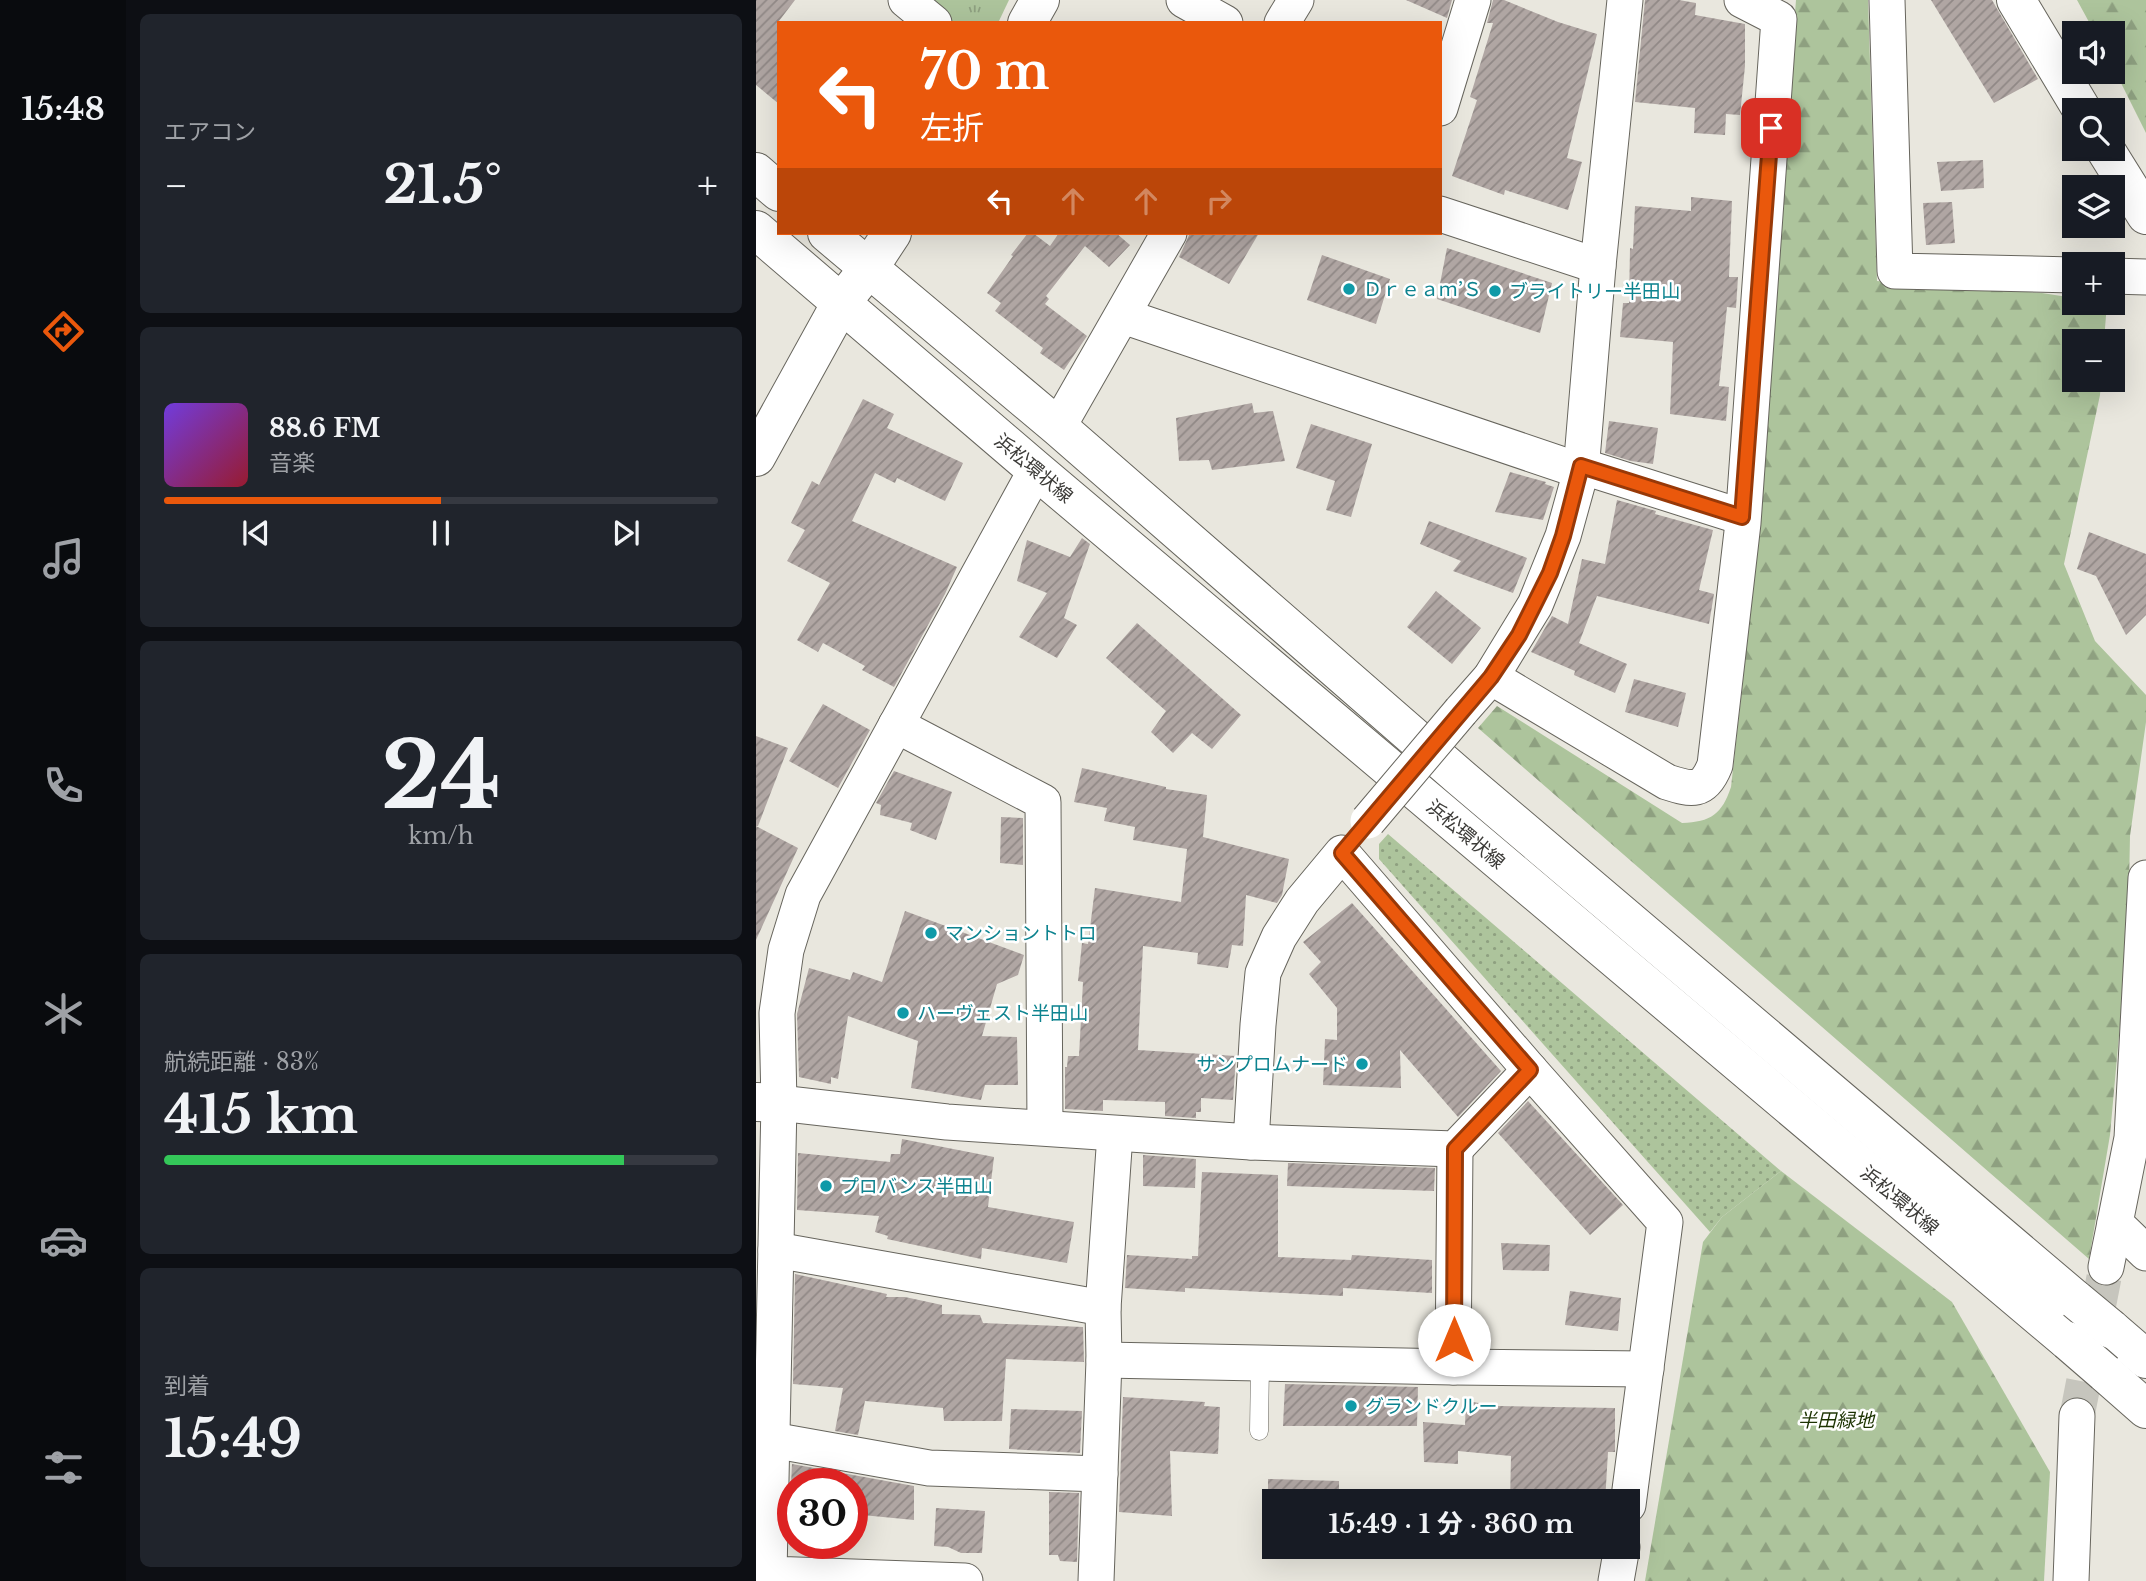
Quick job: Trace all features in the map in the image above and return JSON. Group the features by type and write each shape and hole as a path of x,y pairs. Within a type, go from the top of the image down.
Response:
{"main road":[{"path":"1028,21 1040,0"},
{"path":"2016,0 2075,98"},
{"path":"2112,161 2146,215"},
{"path":"756,172 777,190"},
{"name":"浜松環状線","path":"756,230 2146,1409"},
{"name":"浜松環状線","path":"829,235 1058,427 1461,778 2146,1359"},
{"path":"756,457 841,303 891,235"}],"street":[{"path":"906,0 932,21"},
{"path":"1184,0 1221,21"},
{"path":"1283,21 1296,0"},
{"path":"1442,101 1473,0"},
{"path":"1251,1142 1264,973 1279,937 1302,901 1491,677 1519,635 1550,573 1581,468 1625,0"},
{"path":"1491,677 1667,782 1692,789 1703,786 1711,776 1715,765 1732,629 1780,10 1742,0"},
{"path":"1887,0 1895,271 2062,275"},
{"path":"1442,215 1598,266"},
{"path":"1058,427 1168,235"},
{"path":"2125,276 2146,276"},
{"path":"1123,316 1581,468 1742,517"},
{"path":"965,1581 765,1576 772,1440 776,1250 768,1103 786,950 803,895 1036,470"},
{"path":"896,725 1043,802 1045,1127"},
{"path":"1342,853 1665,1222 1630,1489"},
{"path":"2106,1267 2132,1138 2146,878"},
{"path":"1453,1367 1455,1149 1530,1070"},
{"path":"768,1103 947,1122 1115,1134 1455,1149"},
{"path":"1096,1581 1104,1360 1103,1308 1115,1134"},
{"path":"2115,1223 2146,1253"},
{"path":"776,1250 1103,1308"},
{"path":"1104,1360 1646,1369"},
{"path":"2071,1581 2077,1416"},
{"path":"772,1440 929,1468 1100,1474"},
{"path":"1616,1581 1620,1559"}],"lane":[{"path":"1259,1431 1260,1363"}],"green space":[{"path":"922,0 1009,0 999,21 949,21"},
{"path":"1796,0 1868,0 1877,281 2042,293 2062,296 2062,315 2106,315 2105,329 2062,329 2062,392 2100,392 2064,564 2095,641 2146,695 2146,722 2130,836 2128,936 2110,1135 2089,1259 1478,728 1497,706 1682,823 1701,821 1719,810 1731,787 1745,662"},
{"path":"2077,0 2146,0 2146,133 2122,84 2125,84 2125,21 2088,21"},
{"path":"1388,834 1781,1171 1722,1217 1710,1232 1379,859 1379,844"},
{"name":"半田緑地","path":"1781,1171 1952,1302 2050,1472 2044,1581 1645,1581 1703,1242 1722,1217"}],"building":[{"path":"756,0 795,0 777,21 777,102 756,85"},
{"path":"1406,0 1452,0 1447,18"},
{"path":"1493,0 1504,0 1558,22 1597,34 1567,158 1582,162 1568,210 1505,190 1504,195 1452,176 1477,100 1470,97 1493,23 1487,23"},
{"path":"1645,0 1696,3 1695,15 1745,24 1745,66 1740,115 1726,114 1725,135 1694,133 1695,108 1635,102"},
{"path":"1931,0 1992,0 2038,79 1994,103"},
{"path":"1983,160 1984,188 1941,191 1937,162"},
{"path":"1691,197 1732,201 1729,277 1738,277 1736,308 1727,307 1719,386 1729,387 1726,421 1670,414 1673,342 1620,337 1623,303 1629,303 1630,248 1633,249 1635,206 1691,211"},
{"path":"1952,202 1955,243 1926,245 1923,203"},
{"path":"1026,235 1036,235 1050,246 1058,235 1118,235 1130,245 1109,267 1085,246 1046,296 1049,299 1045,304 1087,336 1064,370 1040,353 1043,348 995,311 1001,303 987,293 1013,256 1011,255"},
{"path":"1189,235 1258,235 1229,284 1179,257"},
{"name":"ブライトリー半田山","path":"1447,248 1552,283 1540,333 1437,299"},
{"name":"Ｄｒｅａｍ’Ｓ","path":"1322,255 1390,279 1376,324 1307,300"},
{"path":"863,399 894,414 887,428 963,463 945,501 897,478 895,483 875,473 852,521 957,567 894,687 862,670 865,666 823,643 818,652 797,640 830,583 787,561 805,530 791,523 812,481 819,485"},
{"path":"1252,403 1254,413 1273,411 1285,461 1212,470 1209,460 1179,461 1176,418"},
{"path":"1609,421 1658,428 1653,464 1605,453"},
{"path":"1311,424 1372,444 1351,517 1326,510 1335,481 1296,468"},
{"path":"1510,472 1546,482 1545,484 1554,487 1543,520 1495,512"},
{"path":"1617,500 1713,530 1699,590 1714,594 1709,624 1597,596 1579,643 1627,664 1615,693 1574,675 1575,671 1531,652 1552,616 1568,624 1582,559 1605,564"},
{"path":"1429,521 1527,558 1513,593 1453,571 1461,561 1420,544"},
{"path":"2089,532 2146,554 2146,615 2126,635 2096,576 2077,569"},
{"path":"1082,538 1090,544 1064,618 1077,625 1057,658 1019,637 1047,593 1017,581 1027,540 1070,557"},
{"path":"1436,591 1481,628 1452,664 1407,627"},
{"path":"1137,623 1241,715 1212,749 1192,733 1173,753 1151,732 1166,711 1106,658"},
{"path":"1634,679 1686,693 1678,727 1625,712"},
{"path":"823,704 870,730 838,788 789,761"},
{"path":"756,736 788,748 758,826 756,826"},
{"path":"1082,768 1166,789 1207,795 1203,837 1289,859 1282,895 1277,903 1246,895 1243,946 1232,945 1228,968 1197,964 1198,953 1143,946 1138,1050 1236,1056 1233,1100 1201,1098 1201,1112 1196,1112 1196,1118 1165,1116 1165,1102 1103,1100 1103,1111 1065,1109 1065,1067 1068,1056 1079,1056 1083,982 1078,981 1082,943 1088,944 1095,888 1181,902 1187,849 1133,840 1135,827 1104,821 1107,808 1074,802"},
{"path":"894,771 952,792 936,840 910,830 912,823 880,815 881,805 876,803"},
{"path":"1001,817 1023,818 1023,865 1000,863"},
{"path":"756,826 798,848 756,940"},
{"path":"1352,903 1501,1071 1458,1117 1400,1050 1401,1088 1323,1085 1325,1039 1337,1040 1337,1008 1309,974 1321,962 1303,942"},
{"path":"905,911 1024,955 1018,975 997,984 982,1036 1017,1037 1018,1085 985,1085 981,1100 911,1088 918,1041 848,1016 838,1079 831,1077 831,1084 799,1077 797,1014 809,968 850,980 853,972 882,982"},
{"path":"1528,1101 1623,1205 1590,1235 1498,1133"},
{"path":"902,1139 994,1157 988,1207 1074,1222 1067,1263 982,1248 981,1259 887,1239 888,1236 875,1232 879,1216 797,1210 798,1153 890,1162 891,1154 900,1154"},
{"path":"1143,1155 1196,1159 1195,1188 1143,1186"},
{"path":"1288,1163 1435,1168 1434,1191 1287,1186"},
{"path":"1202,1172 1278,1175 1278,1257 1351,1260 1352,1255 1432,1260 1432,1293 1343,1288 1343,1296 1185,1288 1185,1292 1125,1288 1127,1255 1192,1259 1192,1256 1198,1256"},
{"path":"1501,1243 1550,1245 1549,1271 1503,1270"},
{"path":"795,1274 887,1294 886,1297 905,1297 942,1305 942,1314 980,1315 983,1323 1083,1327 1084,1362 1006,1359 1002,1421 944,1421 943,1408 865,1401 858,1435 835,1431 843,1388 793,1384"},
{"path":"1570,1291 1621,1298 1618,1331 1565,1325"},
{"name":"グランドクルー","path":"1285,1384 1418,1387 1417,1426 1283,1426"},
{"path":"1123,1397 1205,1402 1204,1406 1220,1407 1218,1454 1170,1451 1172,1516 1119,1512"},
{"path":"1466,1401 1499,1406 1615,1408 1615,1452 1608,1452 1606,1489 1510,1489 1511,1456 1458,1451 1458,1464 1424,1462 1423,1422 1465,1425"},
{"path":"1011,1409 1082,1411 1080,1453 1009,1449"},
{"path":"792,1464 814,1468 792,1468"},
{"path":"868,1478 914,1486 914,1520 868,1516"},
{"path":"1268,1479 1339,1481 1339,1489 1268,1489"},
{"path":"1049,1492 1079,1493 1077,1562 1060,1561 1058,1555 1049,1555"},
{"path":"936,1508 985,1511 982,1553 961,1553 948,1547 934,1546"}],"tunnel":[{"path":"2077,1416 2106,1267"}],"place":[{"name":"Ｄｒｅａｍ’Ｓ","path":"1349,289"},
{"name":"ブライトリー半田山","path":"1495,291"},
{"name":"マンショントトロ","path":"931,933"},
{"name":"ハーヴェスト半田山","path":"903,1013"},
{"name":"サンプロムナード","path":"1362,1064"},
{"name":"プロバンス半田山","path":"826,1186"},
{"name":"グランドクルー","path":"1351,1406"}],"route":[{"path":"1454,1340 1455,1149 1530,1070 1342,853 1491,677 1519,635 1550,573 1563,536 1581,466 1742,517 1771,128"}]}
